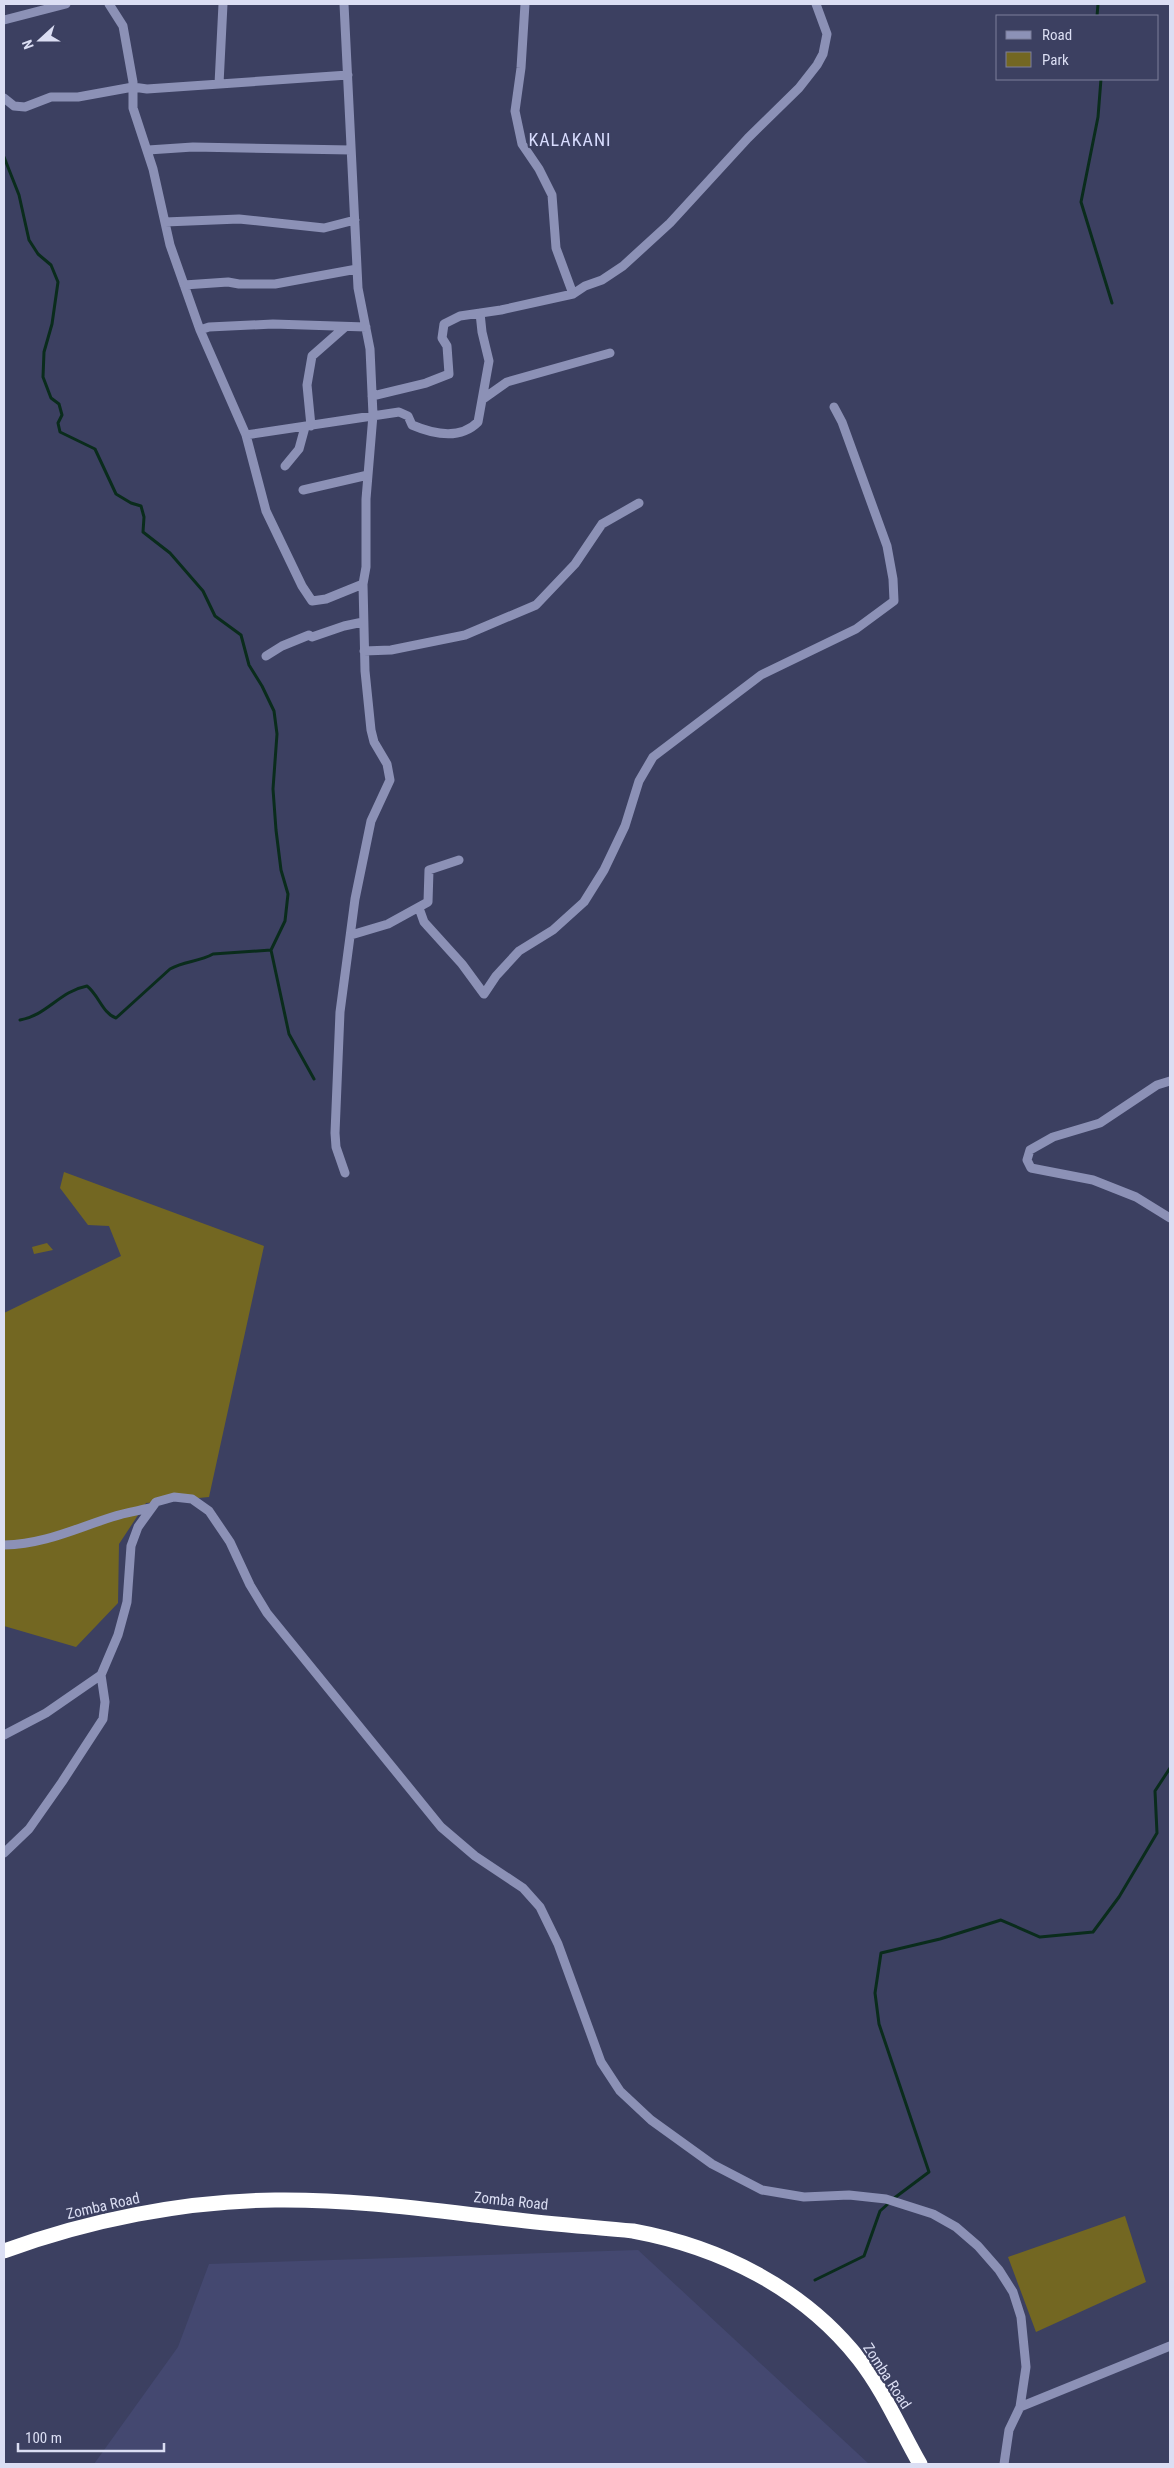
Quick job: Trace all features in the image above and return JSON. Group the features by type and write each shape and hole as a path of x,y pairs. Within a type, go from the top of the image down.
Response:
{"highway":[{"name":"Zomba Road","path":"4,2251 62,2233 127,2217 210,2204 272,2200 352,2201 633,2231 667,2237 715,2253 736,2263 792,2295 826,2323 858,2359 884,2396 920,2464"}],"street":[{"path":"4,20 66,4"},
{"path":"109,4 122,26 133,87 133,108 139,130 148,150 170,245 200,330 246,435 266,511 302,586 312,601 326,599 363,584"},
{"path":"219,84 223,4"},
{"path":"344,4 358,288 370,349 373,415 366,499 366,567 363,584 364,651 371,730 374,742 390,773 390,780 367,834 340,1012 334,1112 336,1147 345,1173"},
{"path":"525,4 521,68 515,111 522,144 539,169 552,195 556,248 573,294"},
{"path":"372,396 426,383 449,374 447,346 442,338 444,324 460,316 573,294 585,286 611,275 642,249 670,223 748,138 798,88 817,65 828,34 816,4"},
{"path":"4,98 14,106 25,107 50,97 78,97 133,87 147,90 348,75"},
{"path":"148,150 194,147 351,150"},
{"path":"165,222 239,219 324,228 354,220"},
{"path":"184,285 228,282 239,284 275,284 357,269"},
{"path":"246,435 399,412 408,416 412,425 425,431 453,434 471,429 478,422 484,383 490,361 482,332 480,313"},
{"path":"200,330 209,327 273,324 366,327"},
{"path":"286,466 300,449 308,427 307,385 312,356 345,327"},
{"path":"483,399 507,382 610,353"},
{"path":"419,908 424,922 462,964 484,994 496,976 519,950 553,930 584,902 604,870 625,826 639,781 653,757 761,675 856,629 894,602 893,579 887,546 842,422 834,407"},
{"path":"303,490 368,475"},
{"path":"364,651 391,650 465,635 536,605 575,564 602,524 639,503"},
{"path":"266,656 282,646 309,635 312,637 344,626 363,622"},
{"path":"351,935 388,924 428,902 428,870 458,860"},
{"path":"1170,1081 1157,1085 1100,1123 1053,1137 1030,1150 1026,1160 1031,1168 1093,1180 1136,1197 1170,1218"},
{"path":"4,1853 29,1829 98,1728 105,1712 101,1675 118,1635 127,1602 131,1546 138,1527 156,1502 192,1498 210,1511 230,1542 250,1585 267,1613 441,1827 460,1844 510,1877 532,1898 550,1926 558,1944 601,2062 620,2091 630,2102 712,2164 762,2190 804,2197 849,2195 886,2199 933,2214 956,2227 978,2246 1000,2270 1013,2292 1021,2317 1026,2367 1020,2407 1009,2430 1004,2464"},
{"path":"4,1545 25,1544 43,1540 75,1531 112,1517 150,1508"},
{"path":"4,1735 46,1713 101,1675"},
{"path":"1020,2407 1170,2346"}],"shaded area":[{"path":"638,2250 869,2464 94,2464 178,2347 209,2264"}],"green space":[{"path":"64,1172 264,1246 209,1497 146,1503 119,1544 118,1603 76,1647 4,1626 4,1313 121,1256 109,1226 88,1225 60,1188"},
{"path":"47,1243 53,1250 34,1254 32,1247"},
{"path":"1125,2216 1146,2282 1036,2332 1008,2257"}],"waterway":[{"path":"1097,15 1098,4"},
{"path":"1101,80 1098,117 1081,202 1112,303"},
{"path":"4,157 19,195 29,240 38,254 51,265 58,282 52,324 44,352 43,377 51,398 59,404 62,415 58,423 60,432 95,449 116,494 131,503 141,506 144,517 143,532 170,553 203,591 215,616 241,635 249,665 274,711 277,734 273,789 276,830 281,870 288,894 285,921 271,950 289,1034 314,1079"},
{"path":"20,1020 38,1014 69,993 87,986 111,1016 116,1018 175,966 213,954 271,950"},
{"path":"893,2199 929,2172 879,2024 875,1993 881,1953 940,1939 1001,1920 1040,1937 1093,1932 1119,1897 1157,1833 1155,1791 1170,1768"},
{"path":"815,2280 864,2256 880,2211 889,2203"}],"district":[{"name":"KALAKANI","path":"570,139"}]}
